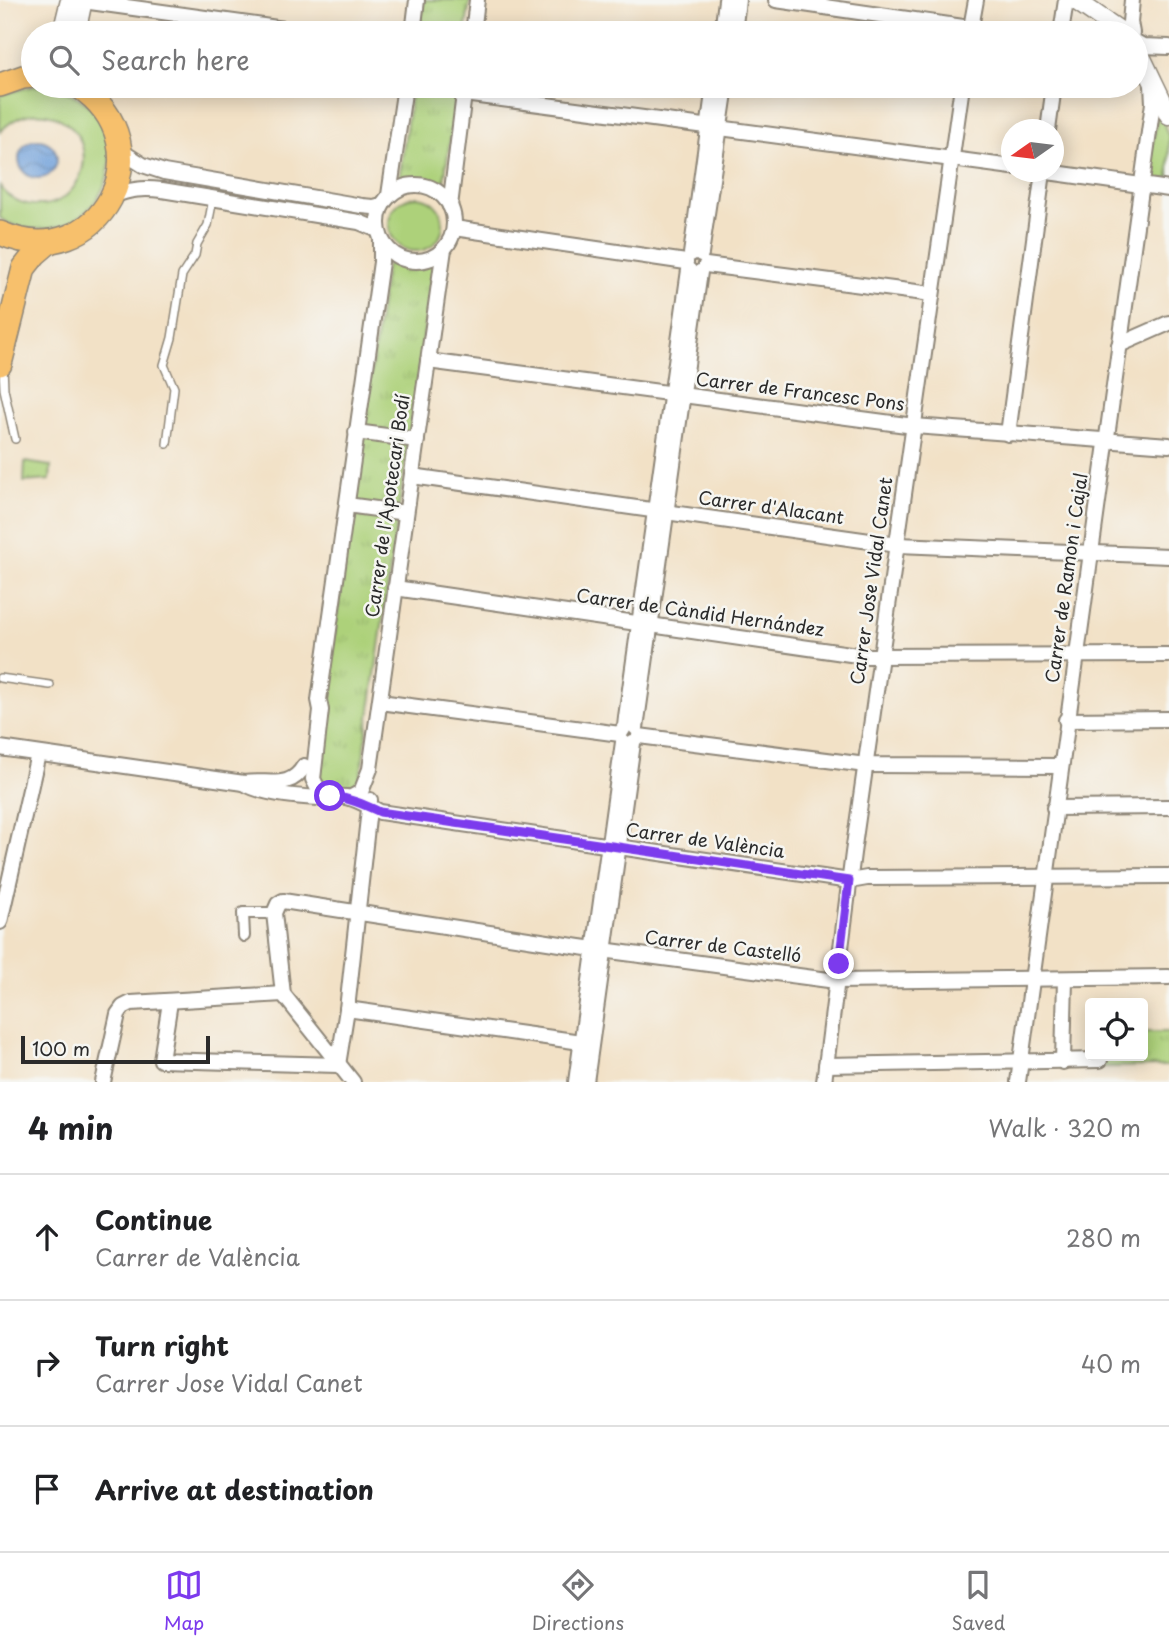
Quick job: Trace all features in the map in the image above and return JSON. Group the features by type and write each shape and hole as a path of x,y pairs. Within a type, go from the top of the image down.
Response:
{"main road":[{"path":"3,79 21,77"},
{"path":"0,235 30,242 48,242 68,237 86,228 102,214 113,196 120,174 121,150 117,131 108,113 95,98"},
{"path":"0,235 10,260 0,311"},
{"path":"2,357 24,268 48,242"}],"street":[{"path":"68,21 79,0"},
{"path":"77,21 79,0"},
{"path":"79,0 228,21"},
{"path":"414,21 417,0"},
{"path":"474,21 477,0"},
{"path":"723,21 726,0"},
{"path":"735,21 738,0"},
{"path":"776,0 907,21"},
{"path":"972,21 976,0"},
{"path":"1063,21 1066,0"},
{"path":"1075,0 1106,21"},
{"path":"1130,21 1132,0"},
{"path":"1148,46 1169,47"},
{"path":"1148,70 1169,115"},
{"name":"Carrer de Ramon i Cajal","path":"1018,1082 1153,103 1152,79"},
{"path":"310,797 305,791 302,770 312,714 319,700 381,262 379,213 385,200 403,98"},
{"path":"113,196 128,190 145,188 359,222 380,235 389,250 399,257 422,261 444,249 454,228 450,206 464,98"},
{"path":"517,98 714,128 1001,166"},
{"path":"714,98 714,128"},
{"path":"586,1082 599,950 714,128 723,98"},
{"name":"Carrer Jose Vidal Canet","path":"824,1082 849,881 960,98"},
{"path":"1050,119 1052,98"},
{"path":"121,150 143,165 164,172 362,206 373,207 399,188 422,185 434,189 450,206"},
{"path":"1064,174 1169,188"},
{"path":"1009,434 1042,182"},
{"path":"454,228 932,294"},
{"name":"Carrer de l'Apotecari Bodí","path":"351,798 361,792 370,769 444,249"},
{"path":"1119,345 1169,323"},
{"name":"Carrer de Francesc Pons","path":"428,361 914,426 1169,445"},
{"path":"356,432 417,440"},
{"name":"Carrer d'Alacant","path":"412,476 898,545 1169,556"},
{"path":"346,505 406,513"},
{"name":"Carrer de Càndid Hernández","path":"395,588 881,657 1169,655"},
{"path":"319,700 321,710 313,779 317,786 330,796"},
{"path":"380,702 866,765 1060,766"},
{"path":"1066,720 1169,719"},
{"path":"0,748 244,783 254,781 279,784 302,770"},
{"path":"0,922 38,754"},
{"name":"Carrer de l'Apotecari Bodí","path":"338,1065 358,914 373,774 370,769"},
{"name":"Carrer de València","path":"244,783 253,789 310,797 351,798 380,812 849,881 872,878 1169,876"},
{"path":"1054,808 1169,807"},
{"name":"Carrer de Castelló","path":"276,908 282,901 599,950 836,981 1169,977"},
{"path":"244,936 243,913 276,908 283,995 354,1082"},
{"path":"1063,1062 1065,979"},
{"path":"103,1082 118,1014 123,1007 131,1003 283,995"},
{"path":"170,1002 161,1060 338,1065"},
{"path":"347,1009 588,1052"},
{"path":"576,1082 588,1052"},
{"path":"826,1065 1085,1061"}],"lane":[{"path":"167,444 174,388 164,365 172,338 181,275 195,255 197,244 208,225 213,198"},
{"path":"2,357 3,381 15,439"},
{"path":"0,678 50,685"}],"green space":[{"path":"424,0 470,0 467,21 421,21"},
{"path":"21,89 21,98 76,98 91,108 105,130 110,156 106,182 93,205 71,221 41,229 30,229 10,224 0,218 0,186 8,195 24,203 47,205 56,202 74,187 83,168 83,151 77,135 66,123 52,116 35,114 17,119 0,132 0,95"},
{"path":"410,98 456,98 443,188 421,180 399,181"},
{"path":"1158,112 1169,138 1169,185 1146,182"},
{"path":"421,197 431,201 439,209 443,224 439,239 431,247 411,251 401,247 393,239 389,219 393,209 401,201"},
{"path":"393,260 412,267 432,263 433,269 360,780 347,788 333,790 317,779 386,267"},
{"path":"25,462 51,466 50,480 24,482"},
{"path":"1148,1032 1169,1032 1169,1066 1100,1067 1100,1061 1148,1061"}],"water":[{"path":"38,140 52,145 57,159 52,173 38,178 24,173 19,159 24,145"}],"route":[{"path":"330,796 351,798 360,804 369,805 377,812 849,881 839,964"}]}
